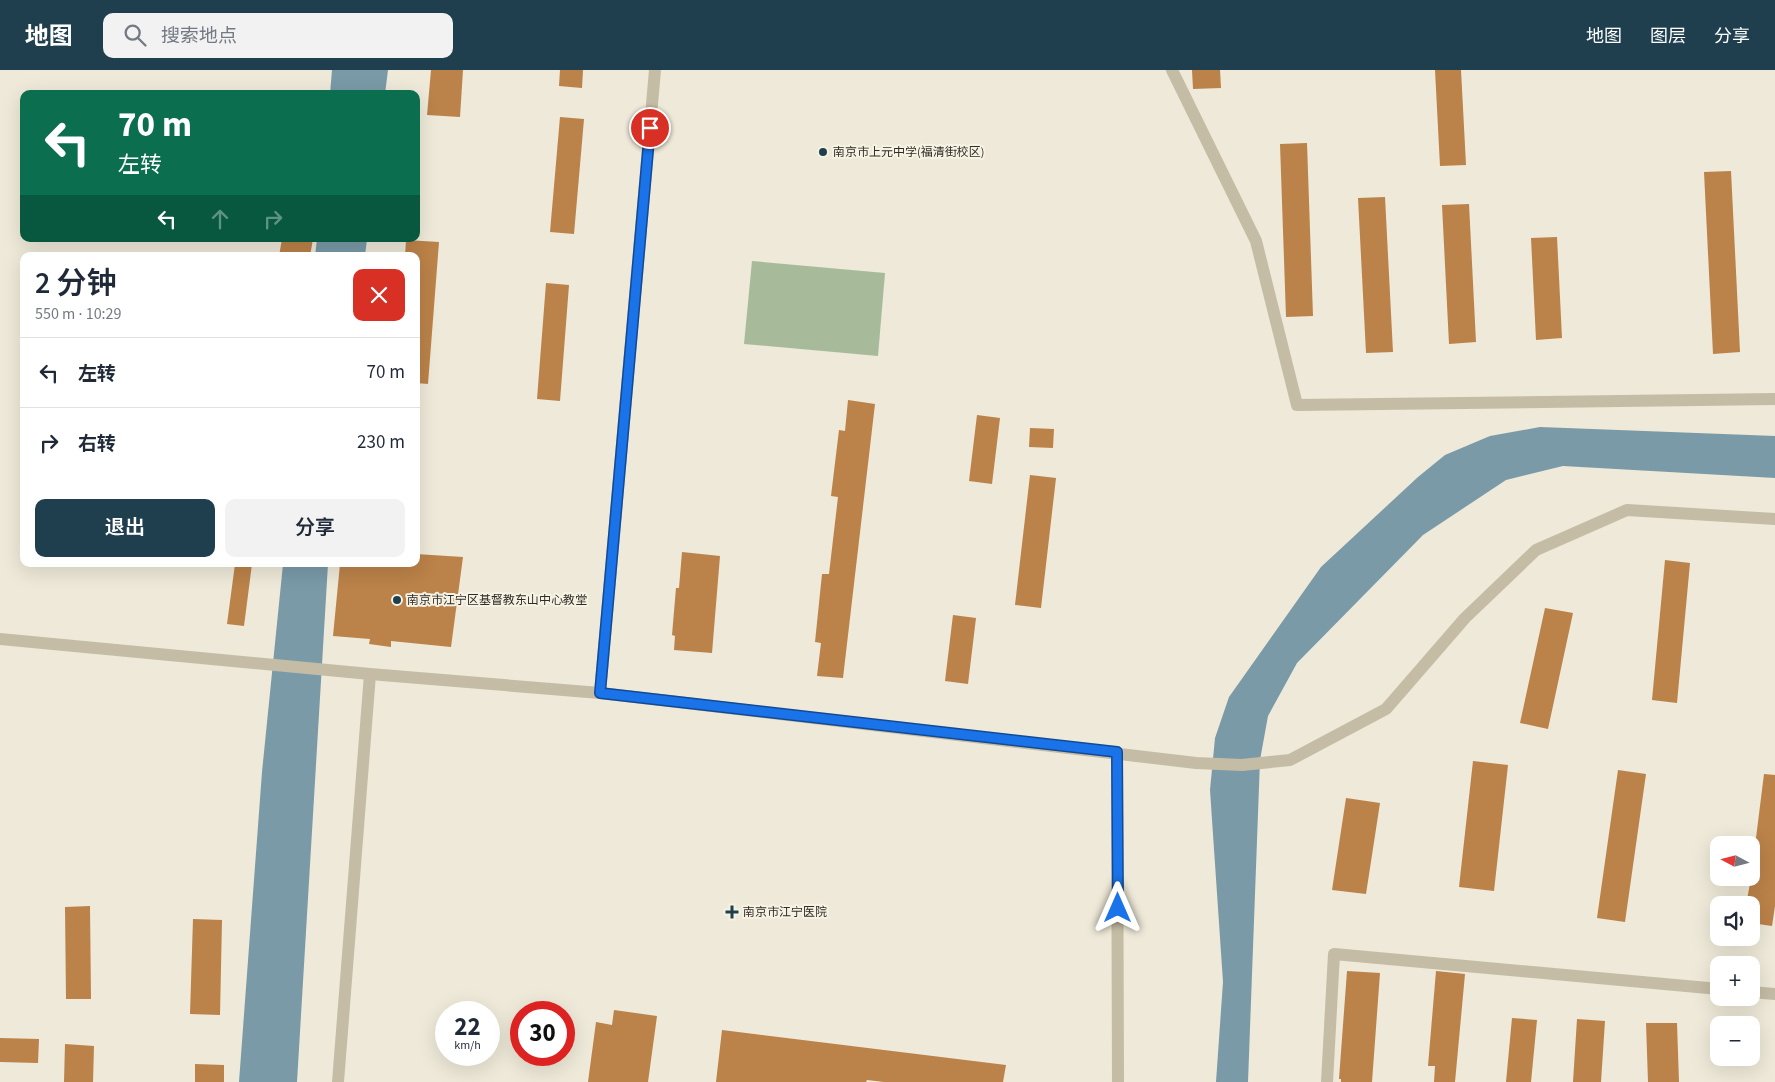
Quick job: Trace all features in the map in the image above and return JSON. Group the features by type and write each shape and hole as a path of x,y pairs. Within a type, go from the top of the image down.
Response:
{"street":[{"path":"600,693 655,70"},
{"path":"1172,70 1256,241 1297,405 1775,399"},
{"path":"0,639 370,674 600,693 1117,752 1196,763 1242,765 1290,760 1386,709 1465,618 1536,550 1627,510 1775,520"},
{"path":"338,1082 370,674"},
{"path":"1117,752 1118,1082"},
{"path":"1327,1082 1334,954 1710,988"},
{"path":"1760,993 1775,994"}],"green space":[{"path":"752,261 885,273 878,356 744,344"}],"water":[{"path":"332,70 388,70 386,90 330,90"},
{"path":"317,242 367,242 365,252 315,252"},
{"path":"1540,427 1775,436 1775,478 1563,466 1506,480 1423,535 1297,663 1268,716 1260,760 1248,1082 1216,1082 1223,982 1210,790 1215,738 1229,697 1321,567 1418,477 1445,455 1490,436"},
{"path":"283,567 328,567 297,1082 239,1082 262,772"}],"building":[{"path":"431,70 463,70 460,117 427,115"},
{"path":"560,70 583,70 582,88 559,86"},
{"path":"1192,70 1220,70 1221,88 1193,89"},
{"path":"1435,70 1461,70 1466,165 1440,166"},
{"path":"560,117 584,119 574,234 550,232"},
{"path":"1307,143 1313,316 1286,317 1280,144"},
{"path":"1731,171 1740,352 1713,354 1704,172"},
{"path":"1385,197 1393,352 1366,353 1358,198"},
{"path":"1469,204 1476,342 1449,344 1442,205"},
{"path":"1557,237 1562,338 1536,340 1531,238"},
{"path":"281,242 312,242 311,252 280,252"},
{"path":"406,242 439,242 428,384 420,383 420,252 405,252"},
{"path":"546,283 569,285 560,401 537,399"},
{"path":"848,400 875,404 843,678 817,676 821,643 815,642 822,574 829,574 838,497 831,496 839,430 845,431"},
{"path":"977,415 1000,418 992,484 969,481"},
{"path":"1030,428 1054,429 1053,448 1029,447"},
{"path":"1030,475 1056,478 1041,608 1015,605"},
{"path":"682,552 720,556 712,653 674,650 675,636 672,635 676,588 679,588"},
{"name":"南京市江宁区基督教东山中心教堂","path":"420,554 463,557 451,647 391,641 391,647 369,644 370,639 333,636 340,567 420,567"},
{"path":"1665,560 1690,563 1677,703 1652,700"},
{"path":"235,567 252,567 244,626 227,624"},
{"path":"1545,608 1573,613 1548,729 1520,723"},
{"path":"953,615 976,618 968,684 945,681"},
{"path":"1473,761 1508,765 1494,891 1459,887"},
{"path":"1618,770 1646,774 1625,922 1597,918"},
{"path":"1764,774 1775,775 1775,906 1772,926 1760,924 1760,896 1748,896 1750,886 1760,886 1760,836 1756,836"},
{"path":"1346,798 1380,803 1366,894 1332,890"},
{"path":"90,906 91,999 66,999 65,907"},
{"path":"193,919 222,920 220,1015 190,1014"},
{"path":"1347,971 1380,973 1372,1082 1341,1082 1341,1079 1339,1079"},
{"path":"1436,971 1465,974 1455,1082 1434,1082 1435,1066 1428,1066"},
{"path":"614,1010 657,1016 648,1082 588,1082 596,1022 612,1025"},
{"path":"1512,1018 1537,1020 1531,1082 1506,1082"},
{"path":"1577,1019 1605,1021 1601,1082 1573,1082"},
{"path":"1646,1023 1677,1023 1679,1082 1648,1082"},
{"path":"722,1030 1006,1065 1003,1082 884,1082 867,1080 866,1082 716,1082"},
{"path":"0,1038 39,1039 38,1063 0,1062"},
{"path":"65,1044 94,1046 93,1082 64,1082"},
{"path":"195,1064 224,1065 224,1082 195,1082"}],"place":[{"name":"南京市上元中学(福清街校区)","path":"823,152"},
{"name":"南京市江宁区基督教东山中心教堂","path":"397,600"},
{"name":"南京市江宁医院","path":"732,912"}],"route":[{"path":"650,128 600,693 1117,752 1118,908"}]}
